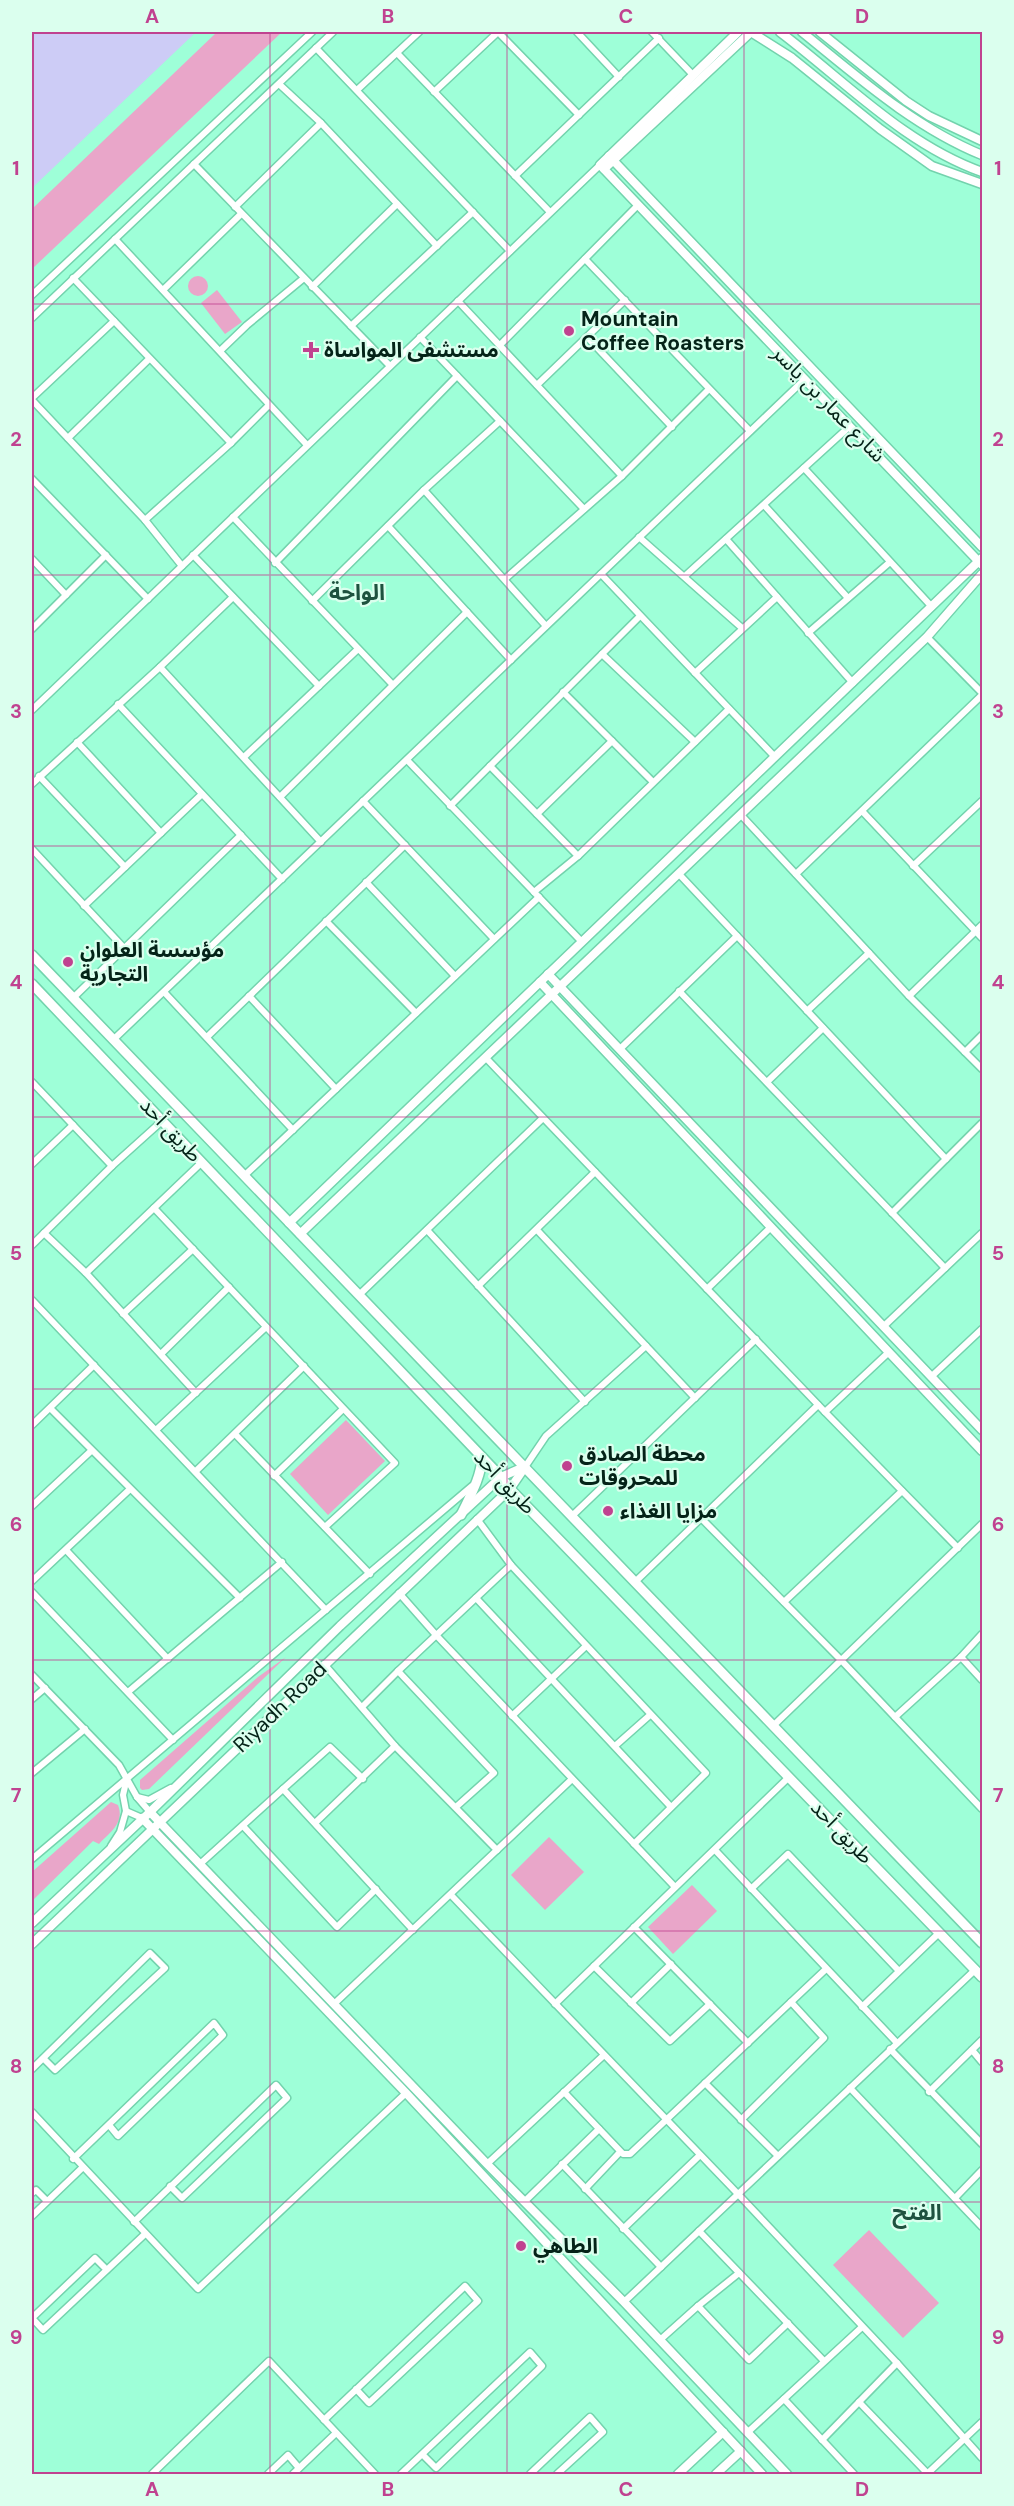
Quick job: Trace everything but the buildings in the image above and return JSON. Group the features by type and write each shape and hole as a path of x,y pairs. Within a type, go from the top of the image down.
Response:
{"main road":[{"name":"طريق أحد","path":"32,955 773,1726 981,1939"},
{"name":"طريق أحد","path":"32,984 510,1489 979,1973"},
{"path":"461,1515 477,1482 482,1468 482,1457"}],"street":[{"path":"32,295 312,32"},
{"path":"32,318 333,32"},
{"path":"357,90 419,32"},
{"path":"434,92 498,32 579,115"},
{"path":"577,32 619,76"},
{"path":"652,32 693,75"},
{"path":"611,159 738,32"},
{"path":"32,710 550,212 751,32 792,58 880,129 932,166 982,184"},
{"path":"780,32 820,62 872,107 914,137 982,172"},
{"path":"802,32 910,117 940,135 982,155"},
{"path":"820,32 906,101 982,141"},
{"path":"515,176 659,38"},
{"path":"316,48 510,251"},
{"path":"396,53 550,212"},
{"path":"279,84 321,123 437,246"},
{"path":"235,207 321,123"},
{"path":"940,135 948,125"},
{"name":"شارع عمار بن ياسر","path":"611,159 982,547"},
{"path":"194,164 390,366"},
{"name":"شارع عمار بن ياسر","path":"602,167 981,562"},
{"path":"312,287 397,204"},
{"path":"500,345 638,205"},
{"path":"351,326 473,212"},
{"path":"163,290 242,214"},
{"path":"115,238 307,445"},
{"path":"585,259 750,431"},
{"path":"74,278 231,443"},
{"path":"220,351 247,325 304,278"},
{"path":"537,385 625,300"},
{"path":"458,301 622,476"},
{"path":"114,321 32,399 145,520 182,566"},
{"path":"420,337 584,509"},
{"path":"587,337 672,427"},
{"path":"68,438 149,359"},
{"path":"275,563 457,376"},
{"path":"114,1040 805,379"},
{"path":"505,579 622,476 710,389"},
{"path":"145,520 231,443 269,405"},
{"path":"312,601 424,490 500,421"},
{"path":"685,576 850,426"},
{"path":"804,468 932,607"},
{"path":"32,479 148,598"},
{"path":"424,490 546,626"},
{"path":"764,505 848,598"},
{"path":"233,517 392,684"},
{"path":"388,526 511,660"},
{"path":"639,537 742,628"},
{"path":"726,539 853,683"},
{"path":"32,629 106,555"},
{"path":"193,555 319,686"},
{"path":"32,559 66,595"},
{"path":"808,633 890,562"},
{"path":"289,1223 981,562"},
{"path":"601,574 775,757"},
{"path":"300,1234 927,637 982,574"},
{"path":"32,784 233,597"},
{"path":"695,673 777,597"},
{"path":"280,798 392,684 467,612"},
{"path":"450,806 640,616"},
{"path":"796,874 982,694 927,637"},
{"path":"244,757 358,649"},
{"path":"602,654 695,742"},
{"path":"160,667 321,842"},
{"path":"563,692 653,782"},
{"path":"118,704 282,879"},
{"path":"244,1176 494,939 536,894 729,709"},
{"path":"537,814 612,741"},
{"path":"77,742 161,832"},
{"path":"406,760 582,942"},
{"path":"490,766 578,856"},
{"path":"39,776 125,867"},
{"path":"84,906 202,794"},
{"path":"363,801 494,939"},
{"path":"913,866 982,801"},
{"path":"862,811 982,938"},
{"path":"741,815 909,996 982,1069"},
{"path":"73,998 241,835"},
{"path":"207,1037 405,845"},
{"path":"32,849 124,948"},
{"path":"679,874 946,1159"},
{"path":"366,882 455,976"},
{"path":"326,921 416,1013"},
{"path":"909,996 982,925"},
{"path":"620,1049 737,936"},
{"path":"807,1011 869,953"},
{"path":"548,974 982,1430"},
{"path":"540,982 982,1451"},
{"path":"679,991 945,1268"},
{"path":"164,992 292,1130"},
{"path":"249,996 336,1089"},
{"path":"767,1082 823,1028"},
{"path":"965,1052 982,1035"},
{"path":"486,1058 958,1548"},
{"path":"32,1082 112,1166"},
{"path":"359,1295 543,1118"},
{"path":"32,1245 112,1166 162,1121"},
{"path":"892,1213 982,1123"},
{"path":"32,1162 73,1125"},
{"path":"86,1274 201,1162"},
{"path":"478,1286 596,1172"},
{"path":"154,1208 395,1463 325,1527"},
{"path":"707,1289 771,1227"},
{"path":"427,1230 585,1402"},
{"path":"537,1230 695,1398"},
{"path":"44,1233 86,1274 196,1393"},
{"path":"884,1326 982,1233"},
{"path":"123,1314 193,1249"},
{"path":"161,1354 229,1287"},
{"path":"32,1300 326,1610"},
{"path":"156,1430 267,1327"},
{"path":"932,1376 982,1329"},
{"path":"572,1516 756,1339"},
{"path":"32,1923 150,1812 340,1626 501,1477 525,1467 546,1436 646,1346"},
{"path":"825,1412 889,1352"},
{"path":"32,1425 94,1365"},
{"path":"196,1471 303,1366"},
{"path":"635,1582 818,1405"},
{"path":"50,1408 129,1490 240,1599"},
{"path":"274,1476 343,1409"},
{"path":"235,1434 370,1574"},
{"path":"32,1506 91,1451"},
{"name":"Riyadh Road","path":"32,1944 398,1593 510,1489 525,1467"},
{"path":"32,1859 128,1783 173,1740 477,1482"},
{"path":"32,1581 129,1490"},
{"path":"784,1602 902,1491"},
{"path":"701,1518 841,1660 982,1809"},
{"path":"477,1519 511,1565 706,1773 634,1844"},
{"path":"773,1726 982,1524"},
{"path":"66,1550 168,1659"},
{"path":"128,1692 282,1562"},
{"path":"362,1707 511,1565"},
{"path":"32,1592 173,1740"},
{"path":"398,1593 675,1887"},
{"path":"476,1598 671,1807"},
{"path":"895,1717 962,1657 982,1634"},
{"path":"512,1716 586,1646"},
{"path":"962,1657 982,1680"},
{"path":"324,1664 395,1746 497,1850"},
{"path":"398,1671 494,1773 456,1807"},
{"path":"32,1674 119,1765 137,1797 150,1812 156,1827 762,2475"},
{"path":"32,1699 45,1688"},
{"path":"615,1746 650,1714"},
{"path":"32,1773 85,1729"},
{"path":"315,1823 395,1746"},
{"path":"200,1864 330,1747 363,1779"},
{"path":"555,2004 789,1777"},
{"path":"334,2004 572,1779"},
{"path":"109,1850 120,1832 126,1811 123,1795 128,1783"},
{"path":"137,1797 149,1800 177,1785"},
{"path":"283,1789 413,1930"},
{"path":"126,1811 156,1827 200,1864 487,2164 624,2302 787,2475"},
{"path":"243,1826 337,1927 376,1889"},
{"path":"714,1850 897,2043"},
{"path":"751,1889 788,1854 898,1970"},
{"path":"451,1895 738,2194 897,2363 982,2458"},
{"path":"634,1927 748,2043"},
{"path":"862,2007 939,1933"},
{"path":"32,2069 42,2058 150,1953 165,1968 55,2070 42,2058"},
{"path":"631,2003 671,1964"},
{"path":"594,1966 670,2041 710,2004"},
{"path":"564,2092 620,2152 630,2154 826,1969"},
{"path":"624,2302 890,2049 979,1973"},
{"path":"741,2120 824,2038 791,2002"},
{"path":"73,2159 214,2023 223,2035 118,2136 109,2125"},
{"path":"929,2092 982,2040"},
{"path":"890,2049 929,2092 982,2144"},
{"path":"972,2050 982,2062"},
{"path":"487,2164 604,2055"},
{"path":"705,2083 778,2156"},
{"path":"134,2222 170,2186 276,2085 287,2098 182,2198 170,2186"},
{"path":"850,2088 982,2227"},
{"path":"32,2112 73,2159 198,2289 406,2093"},
{"path":"524,2202 599,2129"},
{"path":"585,2189 620,2152"},
{"path":"623,2229 700,2156"},
{"path":"562,2164 661,2267"},
{"path":"32,2216 82,2168"},
{"path":"955,2198 982,2170"},
{"path":"32,2193 36,2190 47,2201"},
{"path":"699,2231 824,2361"},
{"path":"106,2270 95,2258 32,2318 43,2330 145,2234"},
{"path":"660,2340 739,2273"},
{"path":"324,2420 356,2389 465,2286 478,2301 369,2403 356,2389"},
{"path":"698,2306 749,2360 788,2324"},
{"path":"748,2432 862,2327"},
{"path":"401,2475 423,2454 530,2352 542,2366 436,2468 423,2454"},
{"path":"152,2475 268,2361 375,2475"},
{"path":"822,2440 897,2363"},
{"path":"784,2399 854,2475"},
{"path":"859,2402 928,2474 982,2422"},
{"path":"530,2475 590,2417 603,2432 556,2475"},
{"path":"678,2475 723,2432"},
{"path":"293,2475 336,2433"},
{"path":"716,2475 741,2451"},
{"path":"268,2475 288,2455 299,2468"}],"shaded area":[{"path":"217,32 282,32 32,269 32,209"},
{"path":"198,276 205,279 208,286 205,293 198,296 191,293 188,286 191,279"},
{"path":"217,290 242,322 225,334 201,303"},
{"path":"346,1420 385,1461 328,1515 290,1474"},
{"path":"286,1657 149,1789 140,1788 140,1780 258,1677"},
{"path":"111,1802 118,1805 120,1811 115,1827 99,1844 93,1841 32,1901 32,1872"},
{"path":"549,1837 584,1872 545,1910 511,1875"},
{"path":"692,1885 717,1911 673,1954 648,1927"},
{"path":"869,2230 939,2303 903,2338 833,2265"}],"water":[{"path":"32,32 196,32 32,188"}],"place":[{"name":"Mountain Coffee Roasters","path":"569,331"},
{"name":"مستشفى المواساة","path":"311,350"},
{"name":"مؤسسة العلوان التجارية","path":"68,962"},
{"name":"محطة الصادق للمحروقات","path":"567,1466"},
{"name":"مزايا الغذاء","path":"608,1511"},
{"name":"الطاهي","path":"521,2246"}],"district":[{"name":"الواحة","path":"357,592"},
{"name":"الفتح","path":"917,2212"}]}
